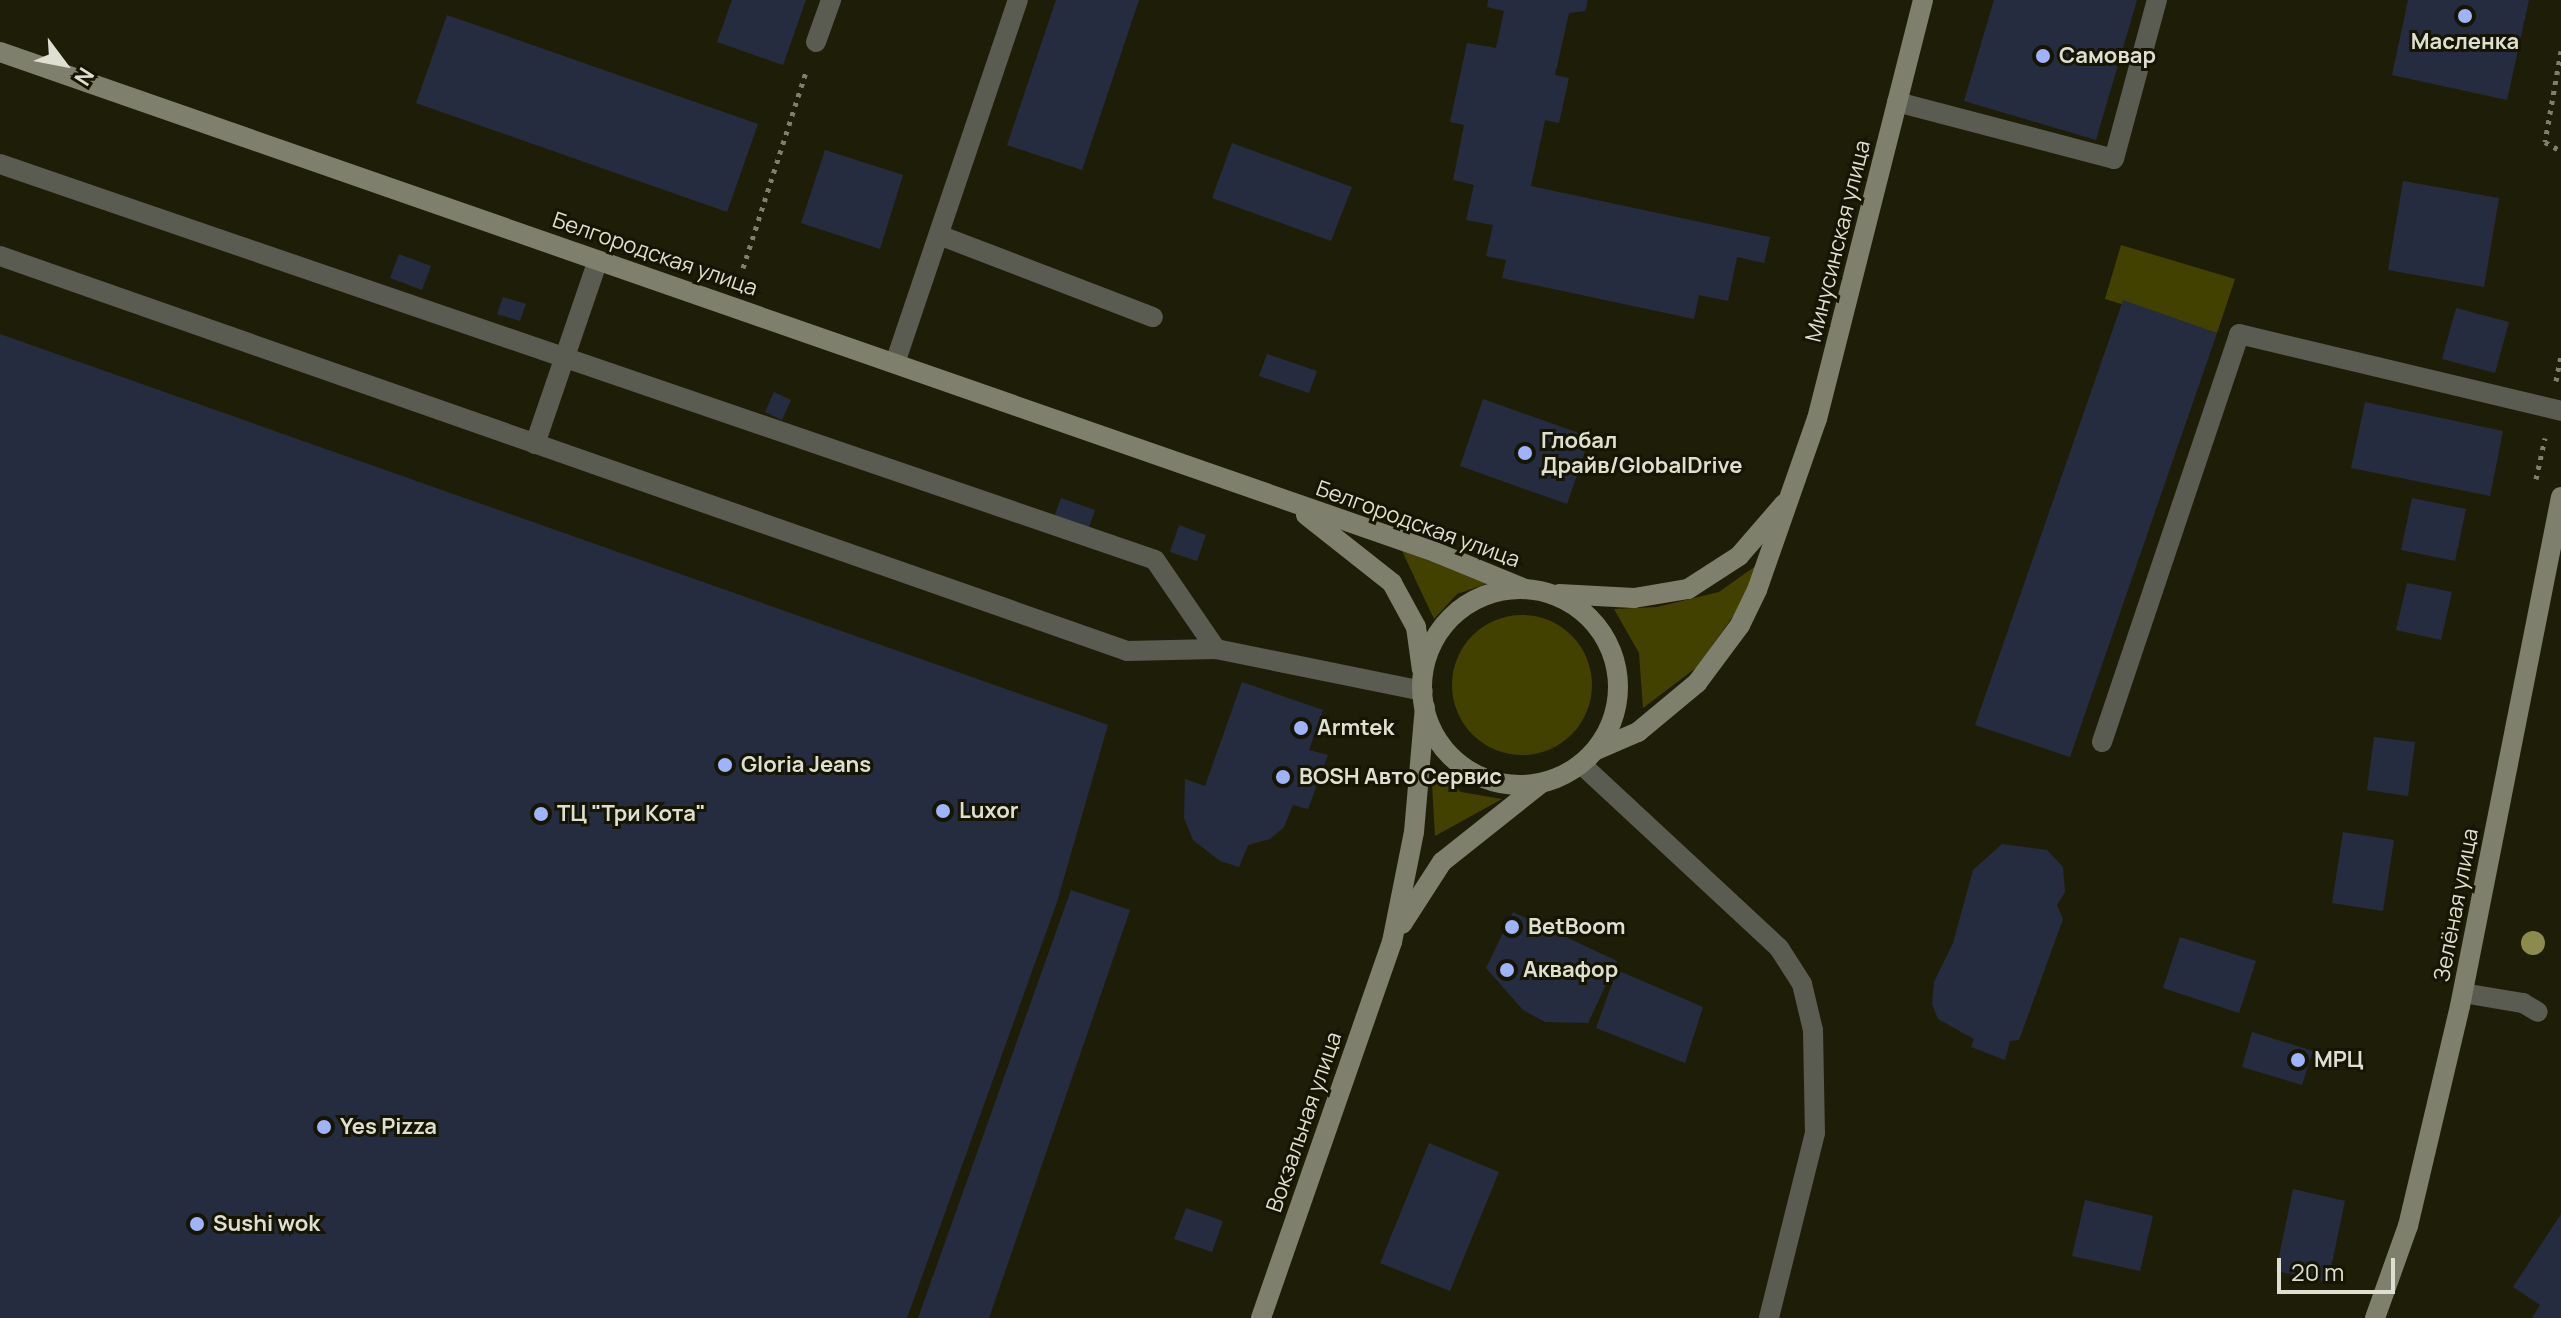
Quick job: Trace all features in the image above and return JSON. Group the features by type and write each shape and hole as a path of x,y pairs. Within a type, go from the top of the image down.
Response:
{"main road":[{"name":"Минусинская улица","path":"1588,757 1621,742 1663,714 1722,653 1757,590 1795,492 1923,0"},
{"name":"Белгородская улица","path":"0,52 1435,552 1525,589"},
{"name":"Минусинская улица","path":"1548,593 1634,598 1688,589 1739,556 1795,492"},
{"name":"Зелёная улица","path":"2375,1318 2408,1226 2463,993 2561,497"},
{"name":"Белгородская улица","path":"1293,505 1392,583 1416,627 1423,691"},
{"path":"1525,589 1548,593 1589,617 1614,659 1617,707 1588,757 1542,783 1497,783 1467,769 1443,747 1423,691 1435,638 1465,607 1484,597 1525,589"},
{"name":"Вокзальная улица","path":"1261,1318 1392,942 1414,832 1423,691"},
{"name":"Вокзальная улица","path":"1392,942 1442,862 1542,783"}],"street":[{"path":"816,42 831,0"},
{"path":"895,363 1018,0"},
{"path":"1897,102 2114,159 2157,0"},
{"path":"0,164 1155,560 1216,649"},
{"path":"939,235 1153,317"},
{"path":"0,256 1127,651 1216,649 1423,691"},
{"path":"535,444 598,260"},
{"path":"2102,742 2239,334 2561,411"},
{"path":"1588,757 1779,948 1802,984 1813,1030 1815,1133 1769,1318"},
{"path":"2463,993 2523,1003 2538,1012"}],"path":[{"path":"743,268 816,42"},
{"path":"2561,51 2545,142 2561,151"}],"shaded area":[{"path":"2121,245 2235,279 2217,333 2105,299"},
{"path":"1402,551 1492,582 1457,594 1434,619"},
{"path":"1757,565 1739,608 1697,667 1643,708 1639,653 1614,609 1657,607 1719,592"},
{"path":"1522,615 1549,621 1571,636 1586,658 1592,685 1586,712 1571,734 1549,749 1522,755 1495,749 1473,734 1458,712 1452,685 1458,658 1473,636 1495,621"},
{"path":"1431,766 1461,792 1502,799 1435,836"}],"building":[{"path":"732,0 806,0 783,65 717,42"},
{"path":"1056,0 1139,0 1082,170 1007,145"},
{"path":"1488,0 1588,0 1585,11 1569,13 1555,75 1569,78 1559,123 1545,120 1531,186 1770,237 1764,263 1737,257 1728,301 1699,295 1694,319 1502,278 1506,260 1486,256 1493,225 1466,220 1474,185 1453,180 1464,125 1450,122 1467,43 1496,48 1504,11 1487,7"},
{"path":"1994,0 2137,0 2096,140 1964,101"},
{"path":"2408,0 2529,0 2507,100 2392,75"},
{"path":"447,15 758,124 727,212 416,103"},
{"path":"1232,143 1352,187 1331,241 1212,198"},
{"path":"825,150 903,175 880,249 801,223"},
{"path":"2403,181 2499,198 2484,287 2388,270"},
{"path":"399,254 431,266 422,290 390,278"},
{"path":"503,297 526,304 520,321 497,314"},
{"path":"2123,300 2217,333 2070,757 1975,725"},
{"path":"2456,308 2509,322 2495,373 2442,359"},
{"name":"ТЦ \"Три Кота\"","path":"0,334 1108,725 1057,902 907,1318 0,1318"},
{"path":"1267,354 1317,371 1309,393 1259,376"},
{"path":"774,392 791,400 782,420 765,412"},
{"path":"1483,399 1590,437 1567,504 1460,466"},
{"path":"2365,402 2503,431 2490,496 2351,468"},
{"path":"1061,498 1095,510 1087,533 1053,520"},
{"path":"2412,498 2466,509 2455,561 2401,550"},
{"path":"1179,525 1206,535 1197,561 1170,552"},
{"path":"2407,583 2452,592 2441,640 2396,630"},
{"path":"1242,682 1323,710 1309,750 1328,755 1308,809 1293,805 1284,827 1270,839 1248,845 1239,867 1220,861 1193,840 1184,818 1185,779 1205,786"},
{"path":"2374,737 2415,742 2408,796 2367,790"},
{"path":"2343,832 2394,840 2383,911 2332,903"},
{"path":"2002,844 2047,850 2063,867 2065,892 2057,905 2063,919 2019,1040 2010,1041 2005,1060 1971,1047 1974,1039 1938,1019 1932,1004 1934,982 1953,943 1973,870"},
{"path":"1071,890 1130,910 989,1318 918,1318"},
{"path":"1513,912 1617,961 1588,1023 1545,1022 1523,1010 1486,968"},
{"path":"2180,937 2256,961 2239,1013 2163,988"},
{"path":"1617,970 1703,1007 1685,1063 1596,1028"},
{"path":"2252,1032 2313,1051 2302,1085 2242,1067"},
{"path":"1429,1143 1499,1172 1450,1291 1380,1263"},
{"path":"2293,1189 2345,1201 2328,1282 2276,1271"},
{"path":"2085,1200 2153,1216 2140,1271 2072,1256"},
{"path":"1186,1208 1223,1221 1212,1252 1174,1239"},
{"path":"2561,1214 2561,1318 2532,1318 2540,1305 2513,1287"}],"place":[{"name":"Масленка","path":"2465,16"},
{"name":"Самовар","path":"2043,56"},
{"name":"Глобал Драйв/GlobalDrive","path":"1525,453"},
{"name":"Armtek","path":"1301,728"},
{"name":"Gloria Jeans","path":"725,765"},
{"name":"BOSH Авто Сервис","path":"1283,777"},
{"name":"Luxor","path":"943,811"},
{"name":"ТЦ \"Три Кота\"","path":"541,814"},
{"name":"BetBoom","path":"1512,927"},
{"name":"Аквафор","path":"1507,970"},
{"name":"МРЦ","path":"2298,1060"},
{"name":"Yes Pizza","path":"324,1127"},
{"name":"Sushi wok","path":"197,1224"}]}
